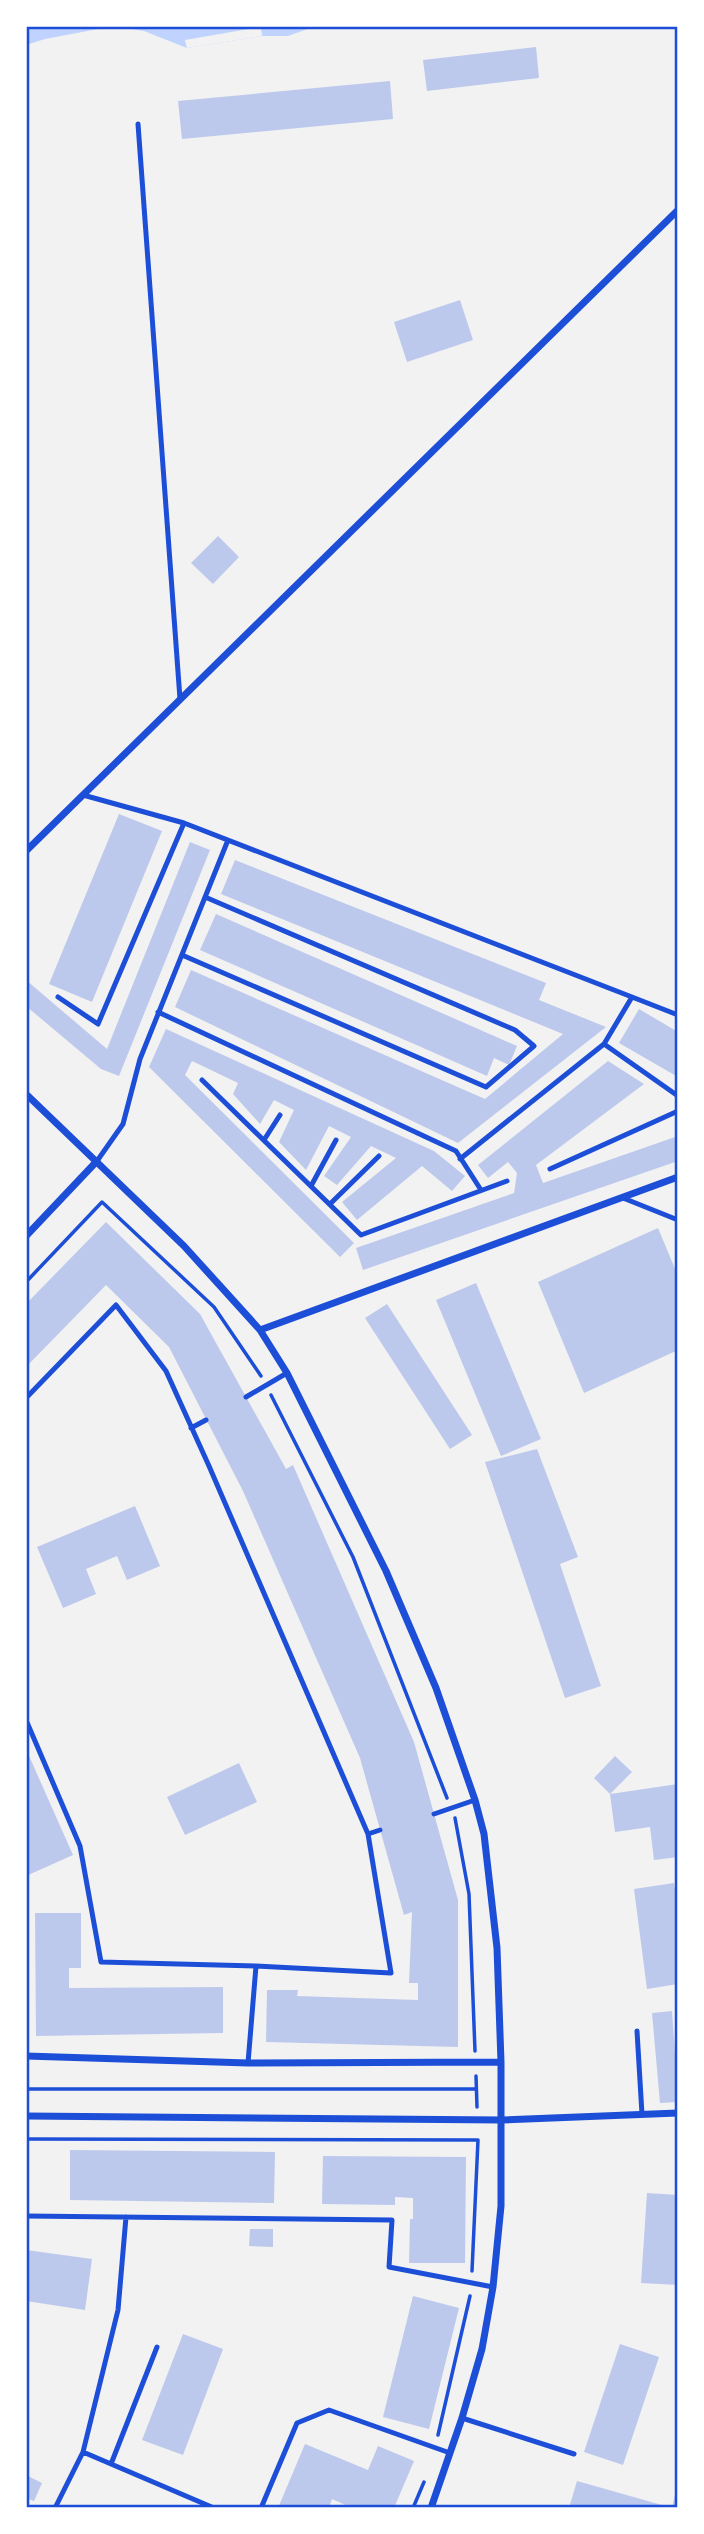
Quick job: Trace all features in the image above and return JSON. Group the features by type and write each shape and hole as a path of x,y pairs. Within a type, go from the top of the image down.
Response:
{"street":[{"path":"26,851 678,210"},
{"path":"26,1094 184,1246 260,1330 287,1373 386,1571 436,1688 475,1800 484,1835 498,1948 501,2206 493,2287 482,2349 431,2508"},
{"path":"26,1236 97,1161"},
{"path":"260,1330 678,1177"},
{"path":"26,2056 248,2063 501,2063"},
{"path":"26,2116 502,2120 678,2113"}],"lane":[{"path":"138,124 180,699"},
{"path":"83,795 184,823 678,1015"},
{"path":"58,997 98,1024 184,823"},
{"path":"97,1161 123,1124 140,1059 228,840"},
{"path":"182,955 486,1087 534,1046 515,1030 205,897"},
{"path":"460,1159 604,1044 632,997"},
{"path":"158,1012 456,1151 481,1190"},
{"path":"604,1044 678,1096"},
{"path":"202,1080 361,1234 507,1181"},
{"path":"550,1169 678,1111"},
{"path":"264,1140 280,1115"},
{"path":"311,1186 336,1140"},
{"path":"330,1204 379,1156"},
{"path":"623,1198 678,1220"},
{"path":"26,1398 116,1305 166,1371 368,1834 391,1973 101,1962 80,1846 26,1720"},
{"path":"246,1397 287,1373"},
{"path":"191,1428 206,1420"},
{"path":"434,1814 475,1800"},
{"path":"368,1834 380,1830"},
{"path":"248,2063 256,1966"},
{"path":"637,2031 642,2114"},
{"path":"26,2216 392,2220 389,2267 493,2287"},
{"path":"55,2508 83,2452 118,2310 126,2217"},
{"path":"111,2464 157,2347"},
{"path":"261,2508 297,2423 329,2410 450,2453"},
{"path":"462,2418 574,2454"},
{"path":"83,2452 214,2508"}],"path":[{"path":"26,1282 102,1202 214,1307 266,1385 353,1557 457,1822 469,1894 478,2140"},
{"path":"26,2089 476,2089"}],"water":[{"path":"26,26 114,26 26,45"},
{"path":"114,26 316,26 288,36 262,36 187,48 144,31"}],"pier":[{"path":"261,27 262,36 187,48 185,40"}],"building":[{"path":"536,47 539,78 427,91 423,60"},
{"path":"390,81 393,119 182,139 178,101"},
{"path":"460,300 473,340 407,362 394,322"},
{"path":"218,536 239,557 213,584 191,563"},
{"path":"119,814 162,831 92,1002 49,984"},
{"path":"190,842 210,850 119,1076 101,1069 26,1006 26,980 107,1049"},
{"path":"235,860 546,983 539,1000 606,1027 458,1143 175,1007 191,970 485,1099 563,1034 221,894"},
{"path":"216,914 517,1046 509,1065 494,1058 487,1076 200,950"},
{"path":"639,1009 678,1032 678,1077 619,1043"},
{"path":"166,1029 434,1151 465,1176 452,1191 422,1166 357,1220 342,1202 396,1158 371,1146 337,1185 324,1176 351,1137 329,1126 306,1170 279,1142 294,1110 274,1100 260,1124 233,1094 238,1083 192,1061 185,1075 354,1243 340,1257 149,1067"},
{"path":"608,1061 644,1084 536,1165 543,1183 678,1136 678,1161 363,1270 356,1248 514,1193 517,1173 508,1162 488,1178 478,1165"},
{"path":"106,1222 200,1314 286,1469 293,1465 414,1742 458,1900 458,2047 266,2042 267,1990 298,1990 297,1996 418,2000 418,1983 409,1983 412,1912 404,1915 360,1758 243,1491 169,1347 106,1285 26,1367 26,1304"},
{"path":"658,1228 678,1276 678,1350 584,1393 538,1282"},
{"path":"476,1283 541,1439 501,1456 436,1300"},
{"path":"387,1304 472,1435 450,1449 365,1318"},
{"path":"537,1449 578,1557 560,1564 601,1686 565,1698 485,1462"},
{"path":"135,1506 160,1566 127,1580 117,1556 86,1569 96,1594 63,1608 37,1547"},
{"path":"26,1749 73,1855 26,1876"},
{"path":"615,1756 632,1772 610,1794 594,1778"},
{"path":"239,1763 257,1802 185,1835 167,1797"},
{"path":"678,1784 678,1857 654,1860 650,1827 615,1832 610,1794"},
{"path":"674,1883 678,1910 678,1984 647,1989 634,1889"},
{"path":"35,1913 81,1913 81,1968 69,1968 69,1988 223,1987 223,2033 36,2036"},
{"path":"672,2011 675,2054 678,2054 678,2102 660,2103 652,2013"},
{"path":"70,2150 275,2152 274,2203 70,2200"},
{"path":"323,2156 466,2157 465,2263 409,2263 413,2198 395,2197 395,2205 322,2204"},
{"path":"647,2193 678,2195 678,2285 641,2283"},
{"path":"250,2229 273,2229 273,2247 249,2246"},
{"path":"26,2250 92,2259 85,2310 26,2301"},
{"path":"413,2296 459,2308 429,2429 383,2417"},
{"path":"183,2334 223,2349 183,2455 142,2440"},
{"path":"620,2344 659,2357 623,2465 584,2452"},
{"path":"305,2444 368,2470 378,2446 414,2461 394,2508 352,2508 332,2499 329,2508 278,2508"},
{"path":"26,2475 42,2483 34,2501 26,2498"},
{"path":"577,2481 669,2507 569,2508"},
{"path":"677,2485 678,2508 672,2508"}]}
